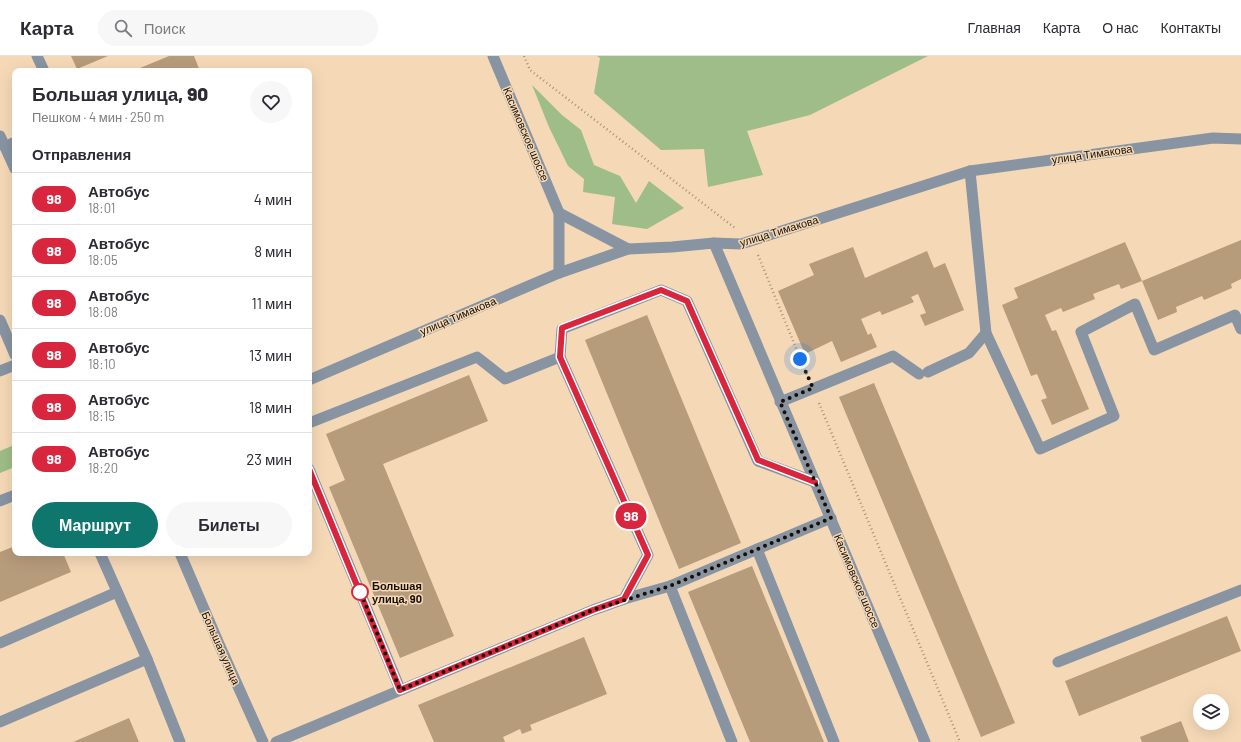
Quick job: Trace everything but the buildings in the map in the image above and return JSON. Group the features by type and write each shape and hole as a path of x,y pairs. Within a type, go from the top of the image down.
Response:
{"street":[{"path":"37,56 43,68"},
{"name":"Касимовское шоссе","path":"494,56 559,213 559,273"},
{"path":"0,136 10,144 12,154"},
{"name":"улица Тимакова","path":"312,379 559,273 628,248 740,244 970,171 1213,138 1241,139"},
{"path":"970,171 986,333 1040,449 1114,416 1081,332 1135,304 1154,350 1235,315 1241,329"},
{"path":"559,213 628,248"},
{"name":"Касимовское шоссе","path":"714,244 925,742"},
{"path":"624,599 648,555 560,357 562,328 661,290 687,301 758,460 815,482"},
{"path":"0,320 12,348"},
{"path":"780,402 893,356 923,373 969,352 986,333"},
{"path":"312,422 477,357 505,379 560,357"},
{"path":"0,371 12,366"},
{"path":"312,476 400,690"},
{"path":"0,501 12,496"},
{"path":"276,742 593,610 624,599 670,586 831,518"},
{"path":"757,549 834,742"},
{"path":"101,556 147,659 180,742"},
{"name":"Большая улица","path":"181,556 263,742"},
{"path":"670,586 732,742"},
{"path":"1058,662 1241,590"},
{"path":"0,643 118,592"},
{"path":"0,722 147,659"}],"path":[{"path":"524,56 530,70 752,241 960,742"}],"green space":[{"path":"597,56 928,56 810,115 747,131 763,175 708,187 704,149 661,150 594,93 600,58"},
{"path":"532,85 562,115 581,130 594,165 620,176 636,203 649,181 684,208 647,229 612,224 615,197 583,192 584,179 568,166 549,127"},
{"path":"12,446 12,468 0,473 0,451"}],"bus line":[{"name":"98","path":"312,476 400,690 593,610 624,599 648,555 560,357 562,328 661,290 687,301 758,460 815,482"}],"place":[{"name":"Большая улица, 90","path":"360,592"}],"route":[{"path":"360,592 358,586 400,690 593,610 624,599 670,586 831,518 780,402 813,388 800,359"}]}
